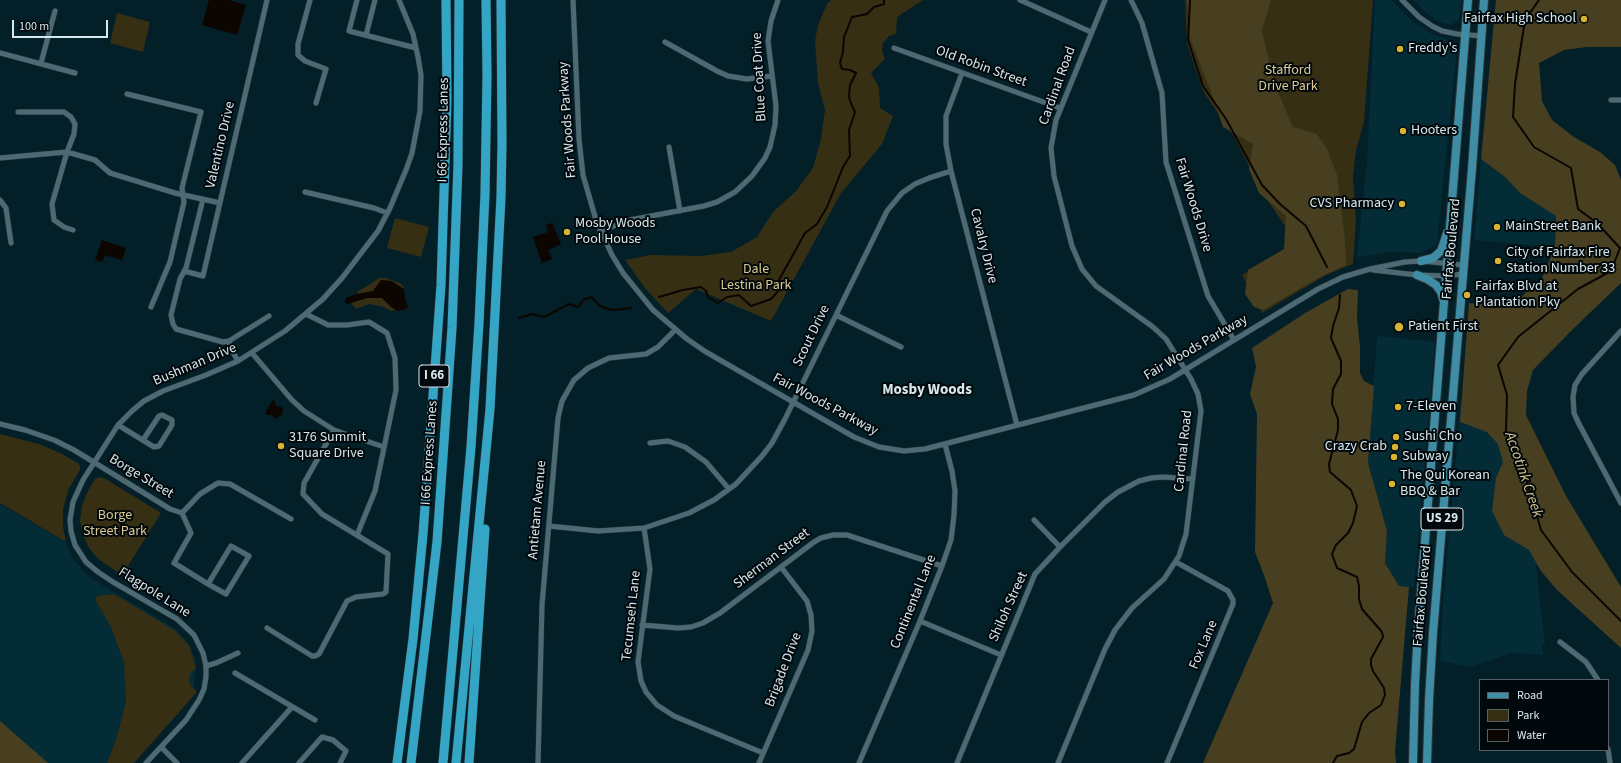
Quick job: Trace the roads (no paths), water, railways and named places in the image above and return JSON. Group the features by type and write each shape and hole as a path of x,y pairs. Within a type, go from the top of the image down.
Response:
{"highway":[{"name":"I 66","path":"396,763 399,750 413,638 423,534 441,285 447,100 446,0"},
{"name":"I 66 Express Lanes","path":"411,763 438,535 452,328 458,165 459,0"},
{"path":"443,763 471,446 480,323 485,194 487,75 486,0"},
{"path":"469,763 484,548 501,197 501,0"},
{"path":"456,763 490,409"},
{"path":"416,763 417,720"}],"main road":[{"name":"Fairfax Boulevard","path":"1413,763 1416,664 1468,0"},
{"name":"Fairfax Boulevard","path":"1427,763 1432,646 1462,274 1472,170 1484,0"},
{"path":"1421,261 1433,258 1441,251 1452,217"},
{"path":"1417,275 1436,285 1441,292 1444,307"}],"street":[{"name":"Valentino Drive","path":"184,271 203,276 267,0"},
{"path":"310,0 298,44 298,55 305,61 326,68 316,103"},
{"path":"357,0 349,31 416,48"},
{"path":"366,35 375,0"},
{"name":"Bushman Drive","path":"94,463 118,425 138,406 154,395 238,361 285,331 306,314 356,262 378,231 410,159 420,111 421,74 416,48 399,0"},
{"name":"Fair Woods Parkway","path":"573,0 580,157 587,194 600,231 613,257 633,286 653,310 675,330 706,352 854,437 879,447 912,451 945,444 1134,395 1158,385 1186,370 1318,289 1343,278 1370,269 1405,262 1421,261 1463,265"},
{"name":"Blue Coat Drive","path":"600,231 630,220 704,206 725,198 744,185 759,168 770,147 775,126 776,106 768,41 771,21 778,0"},
{"path":"1020,0 1091,32"},
{"name":"Cardinal Road","path":"1058,763 1105,650 1115,630 1126,614 1157,586 1176,562 1186,534 1201,411 1198,394 1186,370 1162,334 1096,286 1086,276 1078,262 1072,246 1058,194 1052,162 1053,132 1060,108 1105,0"},
{"name":"Fair Woods Drive","path":"1131,0 1142,23 1162,93 1166,162 1208,296 1234,340"},
{"path":"1402,0 1419,17 1442,31 1481,36"},
{"path":"41,63 55,11"},
{"path":"665,42 728,76 747,79 772,76"},
{"name":"Old Robin Street","path":"894,48 1060,108"},
{"path":"0,53 75,73"},
{"name":"Cavalry Drive","path":"962,72 948,108 946,144 951,172 1017,425"},
{"path":"127,94 201,112 182,188 184,202 170,262 150,307"},
{"path":"1612,100 1621,100"},
{"path":"18,112 64,112 71,116 75,124 74,134 67,152 52,204 54,220 64,227 73,230"},
{"path":"669,147 680,211"},
{"path":"0,158 67,152 95,160 110,173 174,193 220,203"},
{"name":"Scout Drive","path":"549,526 598,531 644,528 689,514 729,489 749,471 772,442 836,315 882,218 891,205 902,193 915,184 929,178 951,172"},
{"path":"305,192 374,208 387,213"},
{"name":"Valentino Drive","path":"203,199 171,315 172,324 176,329 223,342 230,341"},
{"path":"0,200 6,208 11,243"},
{"name":"Fair Woods Parkway","path":"1370,269 1417,275 1446,276 1462,274"},
{"path":"306,314 328,324 347,325 369,322 387,333 395,358 396,390 375,491 357,535"},
{"path":"836,315 901,347"},
{"path":"238,361 230,347 230,341 269,316"},
{"name":"Antietam Avenue","path":"538,763 542,605 558,418 562,401 567,390 579,375 594,364 618,357 646,354 658,347 675,330"},
{"path":"1621,331 1582,374 1575,385 1573,397 1574,413 1578,422 1621,503"},
{"path":"252,353 292,400 304,411 334,430 384,447"},
{"path":"118,425 154,447 158,446 172,425 172,420 162,415 159,416 143,440"},
{"name":"Borge Street","path":"0,424 25,430 54,440 170,509 182,512 191,533 174,563 208,584 226,594 249,556 231,546 208,584"},
{"path":"267,628 312,656 315,656 319,654 347,602 356,597 383,594 386,592 388,554 322,514 303,494 304,483 334,430"},
{"path":"650,444 668,441 685,447 706,462 729,489"},
{"name":"Continental Lane","path":"859,763 920,621 951,540 955,503 954,480 945,444"},
{"name":"Flagpole Lane","path":"94,463 80,485 71,510 70,531 77,550 86,562 98,572 168,613 186,626 200,644 206,666 205,682 199,700 189,716 146,763"},
{"name":"Shiloh Street","path":"957,763 1035,574 1105,502 1128,486 1163,477 1193,479"},
{"path":"182,512 200,494 218,483 224,483 230,484 291,519"},
{"path":"1034,520 1060,547"},
{"name":"Tecumseh Lane","path":"644,528 650,569 642,625 638,669 642,685 652,700 674,716 763,753"},
{"name":"Sherman Street","path":"642,625 678,628 691,627 703,623 720,613 821,538 838,534 847,535 942,566"},
{"name":"Fox Lane","path":"1167,763 1233,604 1233,600 1228,591 1176,562"},
{"name":"Brigade Drive","path":"759,763 808,650 812,631 812,616 807,601 781,567"},
{"path":"920,621 1001,655"},
{"path":"1560,642 1586,662 1597,679"},
{"path":"206,666 238,653"},
{"path":"235,673 315,720"},
{"path":"242,763 292,707"},
{"path":"302,762 322,737 333,740 346,751 340,763"},
{"path":"161,746 177,763"},
{"path":"1608,751 1610,763"}],"water":[{"path":"209,0 229,0 246,5 237,35 202,25"},
{"path":"552,223 561,244 548,250 552,259 542,263 533,237 548,232 546,225"},
{"path":"102,240 126,248 122,260 105,255 102,262 95,260"},
{"path":"381,280 392,281 404,289 405,300 408,307 404,310 398,311 391,307 382,298 367,298 348,304 345,303 346,298 356,294 373,291"},
{"path":"273,400 275,401 276,406 282,407 283,409 282,415 275,419 273,415 267,415 266,413"}],"waterway":[{"path":"659,297 683,290 701,287 706,291 708,297 718,303 727,297 739,295 751,306 771,299 781,288 779,280 805,233 817,224 827,207 843,167 850,156 849,130 855,112 849,96 850,85 856,73 850,70 842,69 840,63 843,52 844,37 852,17 867,14 874,7 884,4 884,0"},
{"path":"1190,0 1188,40 1203,86 1226,119 1262,185 1280,204 1306,226 1327,267"},
{"name":"Accotink Creek","path":"1539,0 1525,20 1515,84 1513,117 1534,147 1571,168 1578,209 1597,223 1620,248 1611,271 1578,289 1518,337 1498,365 1507,395 1506,431 1525,475 1541,530 1572,572 1621,621"},
{"path":"1333,763 1337,756 1349,753 1354,749 1362,722 1369,713 1381,705 1385,695 1384,688 1373,671 1371,665 1371,659 1383,637 1382,632 1362,609 1359,599 1357,577 1337,568 1332,554 1336,545 1348,533 1353,523 1357,506 1351,490 1330,472 1329,464 1338,430 1338,419 1332,404 1333,389 1341,374 1341,361 1331,338 1339,308 1340,295"},
{"path":"519,318 532,314 544,317 569,304 578,307 583,300 591,297 600,306 608,309 614,310 631,308"}],"place":[{"name":"Fairfax High School","path":"1584,19"},
{"name":"Freddy's","path":"1400,49"},
{"name":"Hooters","path":"1403,131"},
{"name":"CVS Pharmacy","path":"1402,204"},
{"name":"MainStreet Bank","path":"1497,227"},
{"name":"Mosby Woods Pool House","path":"567,232"},
{"name":"City of Fairfax Fire Station Number 33","path":"1498,261"},
{"name":"Fairfax Blvd at Plantation Pky","path":"1467,295"},
{"name":"Patient First","path":"1399,327"},
{"name":"7-Eleven","path":"1398,407"},
{"name":"Sushi Cho","path":"1396,437"},
{"name":"3176 Summit Square Drive","path":"281,446"},
{"name":"Crazy Crab","path":"1395,447"},
{"name":"Subway","path":"1394,457"},
{"name":"The Qui Korean BBQ & Bar","path":"1392,484"}],"district":[{"name":"Mosby Woods","path":"927,391"}],"park label":[{"name":"Stafford Drive Park","path":"1288,80"},
{"name":"Dale Lestina Park","path":"756,278"},
{"name":"Borge Street Park","path":"115,524"}]}
